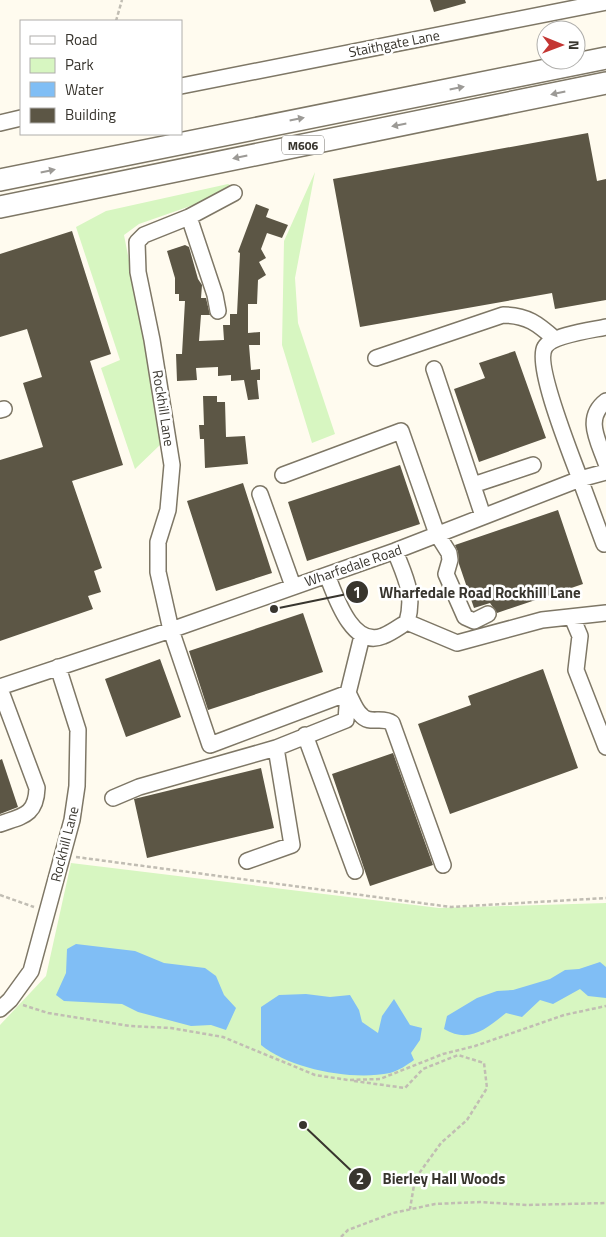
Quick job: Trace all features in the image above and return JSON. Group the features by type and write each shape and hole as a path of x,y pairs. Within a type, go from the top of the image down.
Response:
{"highway":[{"name":"M606","path":"0,180 606,58"},
{"name":"M606","path":"0,207 606,83"},
{"name":"M606","path":"0,221 27,214 100,186"}],"street":[{"name":"Staithgate Lane","path":"182,86 606,2"},
{"path":"0,122 20,118"},
{"name":"Rockhill Lane","path":"234,194 189,217 144,235 137,242 136,250 172,465 168,510 158,542 158,572 171,630 210,745 348,693"},
{"path":"189,217 216,295 218,311"},
{"path":"376,358 503,316 518,315 535,321 554,339"},
{"path":"604,544 546,380 541,359 545,346 554,339 606,327"},
{"path":"434,369 483,516"},
{"path":"606,401 595,412 593,420 606,463"},
{"path":"283,475 401,431 438,534 449,553 450,560 446,574 465,617 474,621 488,614"},
{"path":"473,486 533,465"},
{"name":"Wharfedale Road","path":"0,688 395,551 580,479 606,472"},
{"path":"260,494 293,586"},
{"path":"327,575 340,608 353,627 362,636 381,637 407,622 412,605 409,589 395,551"},
{"path":"407,622 457,643 542,620 606,613"},
{"path":"577,616 580,636 576,670 606,746"},
{"path":"112,798 139,787 276,748 346,720 348,693 362,636"},
{"name":"Rockhill Lane","path":"5,1004 31,971 72,820 77,786 78,730 58,667"},
{"path":"0,688 37,788 37,803 28,814 0,824"},
{"path":"348,693 361,715 369,721 387,720 392,723 443,865"},
{"path":"305,735 355,871"},
{"path":"247,861 292,845 276,748"}],"path":[{"path":"116,20 122,0"},
{"path":"62,855 451,907 606,898"},
{"path":"0,896 47,912"},
{"path":"5,1004 48,1014 130,1026 172,1028 223,1037 315,1075 405,1088 423,1069 458,1055 484,1063 487,1088 467,1120 442,1143 415,1179 410,1209"},
{"path":"348,1080 380,1079 443,1054 475,1046 564,1016 606,1006"},
{"path":"341,1237 348,1230 393,1212 434,1204 480,1202 527,1205 606,1203"}],"green space":[{"path":"315,172 295,278 298,323 335,434 312,443 282,345 284,241"},
{"path":"228,184 239,189 139,224 124,235 148,358 161,444 135,469 101,368 120,360 76,227 106,211"},
{"path":"71,863 439,908 606,903 606,1237 0,1237 0,1025 46,976"}],"water":[{"path":"76,944 135,951 164,963 205,968 216,976 224,995 236,1008 226,1030 211,1025 191,1026 138,1012 122,1004 64,1001 56,995 66,973 67,949"},
{"path":"600,962 606,967 606,998 588,996 580,989 553,1004 540,1000 522,1017 506,1013 477,1033 461,1035 444,1029 447,1016 477,998 497,991 513,990 550,979 565,970 579,969"},
{"path":"306,994 330,997 350,995 359,1010 362,1022 378,1033 382,1016 394,999 410,1025 422,1028 420,1040 411,1053 414,1060 390,1073 375,1075 340,1074 305,1067 288,1061 261,1045 261,1007 279,995"}],"building":[{"path":"430,0 465,0 466,3 434,12"},
{"path":"588,133 597,181 606,179 606,300 555,309 552,293 360,327 333,179"},
{"path":"256,204 269,209 266,217 288,225 282,238 267,233 261,249 266,258 259,262 266,275 258,280 257,304 248,304 248,333 260,332 260,345 249,345 251,370 260,369 260,380 257,380 259,399 248,400 244,380 231,381 231,375 218,376 218,367 196,368 197,380 177,381 176,354 182,354 185,301 179,301 179,294 175,294 175,278 167,251 185,245 189,247 198,279 202,285 201,298 206,298 210,315 201,315 199,341 224,340 223,325 230,325 230,314 237,314 240,253 238,252"},
{"path":"72,231 111,354 90,361 123,465 72,481 102,568 94,571 101,592 88,596 93,609 0,641 0,460 43,447 23,383 42,377 27,329 0,337 0,254"},
{"path":"515,351 546,438 479,462 454,389 485,378 479,363"},
{"path":"203,396 217,396 217,402 225,402 226,437 245,436 248,464 205,468 204,439 200,439 199,425 204,425"},
{"path":"400,465 420,524 307,561 288,502"},
{"path":"243,483 272,573 216,591 187,501"},
{"path":"558,510 583,584 497,613 490,603 474,608 459,564 455,545"},
{"path":"303,613 323,672 208,710 189,651"},
{"path":"160,659 181,717 126,737 105,679"},
{"path":"543,669 578,768 450,814 418,724 471,705 468,696"},
{"path":"393,753 433,865 370,886 332,774"},
{"path":"2,759 18,807 0,814 0,760"},
{"path":"261,768 274,828 147,858 134,799"}],"place":[{"name":"Wharfedale Road Rockhill Lane","path":"274,609"},
{"name":"Bierley Hall Woods","path":"303,1125"}]}
